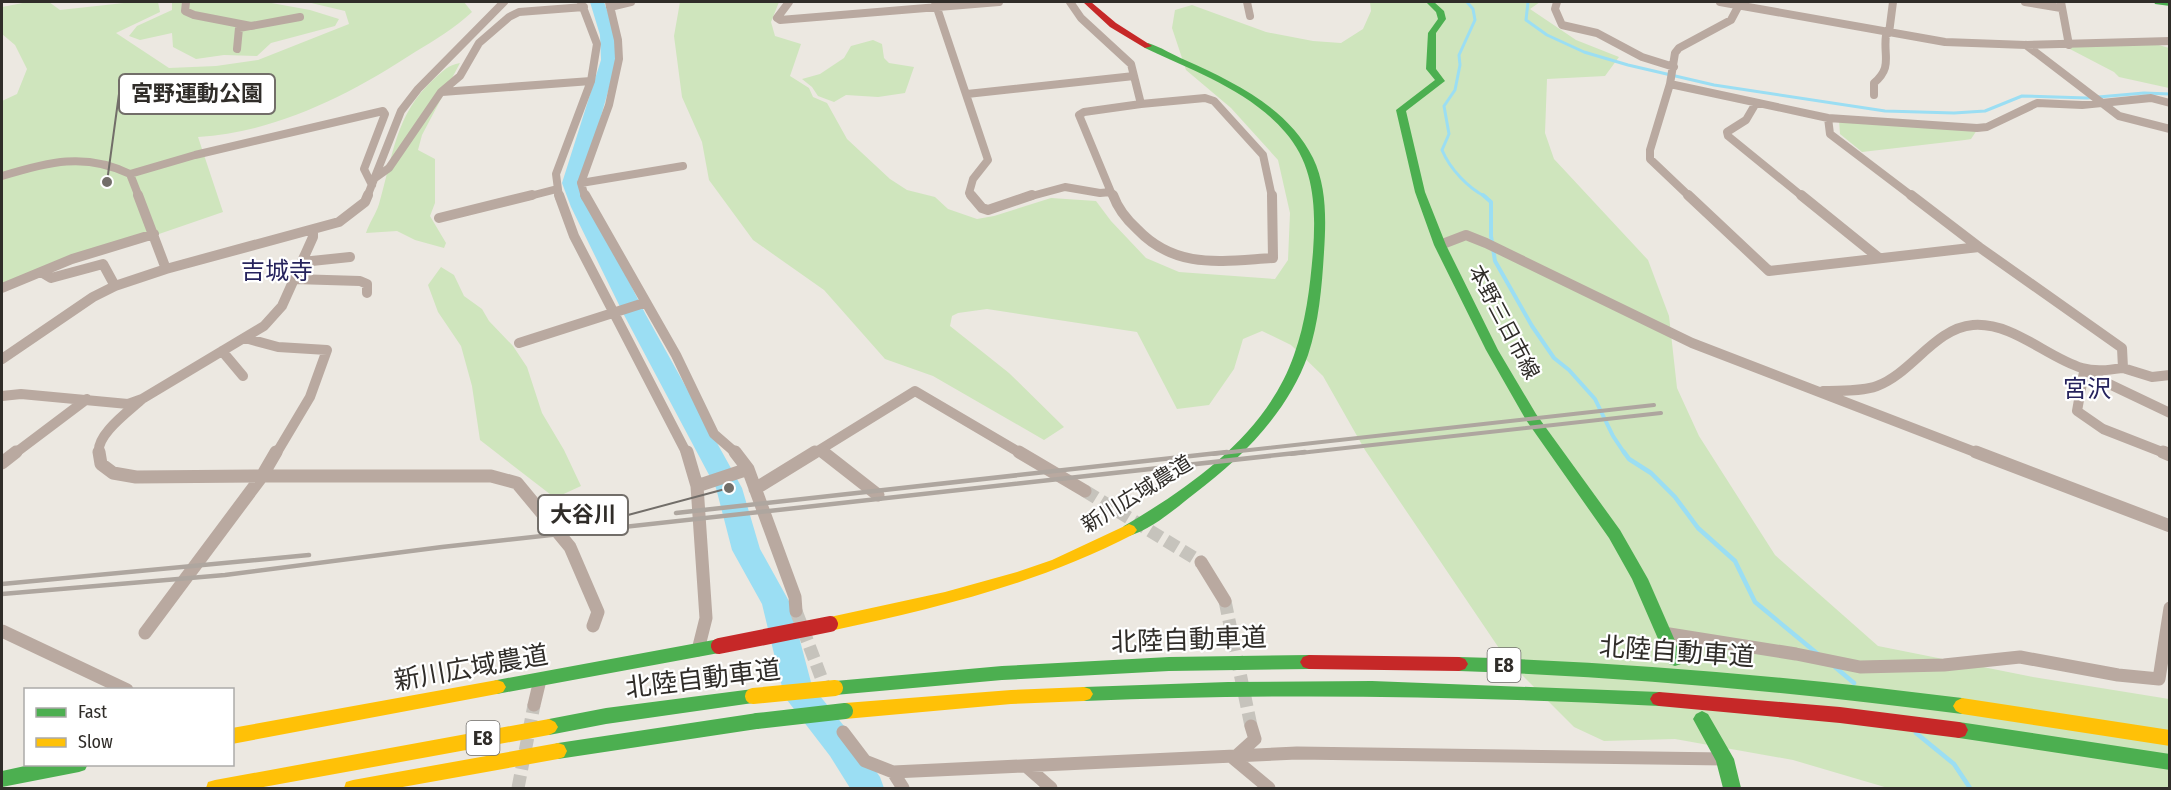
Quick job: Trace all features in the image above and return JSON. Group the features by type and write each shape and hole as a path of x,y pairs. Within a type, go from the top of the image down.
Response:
{"main road":[{"name":"新川広域農道","path":"234,736 719,646 980,592 1054,567 1119,536 1193,489 1246,441 1284,395 1301,357 1313,310 1320,226 1317,180 1303,149 1281,121 1258,103 1230,85 1137,41 1106,20 1087,2"},
{"name":"本野三日市線","path":"1430,2 1440,11 1442,19 1432,33 1431,69 1440,81 1436,87 1406,104 1401,110 1420,192 1440,245 1492,350 1531,417 1615,534 1640,579 1675,659"},
{"path":"2158,2 2169,4"},
{"name":"北陸自動車道","path":"215,789 606,716 753,696 1021,671 1215,662 1522,665 1666,674 1819,688 1974,707 2169,738"},
{"name":"北陸自動車道","path":"353,789 615,741 757,721 845,711 1059,693 1220,686 1500,689 1672,699 1827,713 2169,762"},
{"path":"1702,719 1725,759 1732,789"},
{"path":"2,779 74,766"}],"street":[{"path":"186,2 185,11 194,15 251,26"},
{"path":"2,359 93,297 114,286 166,268 313,230 339,222 351,215 365,202 400,111 418,89 504,2"},
{"path":"631,2 610,4 620,59 609,105 581,183 586,200 676,356 714,434 737,454 748,469 795,597 796,611"},
{"path":"789,2 777,18 780,20 936,4 999,2"},
{"path":"1070,2 1081,18 1131,64 1141,104"},
{"path":"1247,2 1250,16"},
{"path":"1557,2 1555,9 1562,25 1597,33 1642,57 1674,67"},
{"path":"1720,2 1945,42 2069,45 2169,41"},
{"path":"1777,12 1781,2"},
{"path":"1874,95 1875,83 1881,78 1887,66 1884,45 1886,35 1889,33 1893,2"},
{"path":"2025,2 2061,5 2069,45"},
{"path":"374,182 388,168 441,92 460,76 479,43 509,17 519,12 583,4 597,44 591,81 556,174 559,204 688,456 697,486 706,618 698,650"},
{"path":"936,4 988,160 973,179 969,192 982,208 996,209 1035,192 1065,187 1099,193 1111,192"},
{"path":"1739,5 1731,20 1679,48 1675,53 1670,84 1650,150 1650,159 1769,271 1979,247"},
{"path":"237,49 239,28 300,17"},
{"path":"2026,45 2119,116 2169,129"},
{"path":"967,94 1134,76"},
{"path":"441,92 591,81"},
{"path":"1670,84 1828,118 1977,128 1987,127 2037,103 2104,104 2151,99 2169,103"},
{"path":"1205,98 1214,101 1263,155 1272,189 1273,258 1180,258 1161,250 1127,219 1118,208 1078,115 1084,111 1141,104 1205,98"},
{"path":"1756,103 1746,120 1727,132 1728,136 1879,258"},
{"path":"2,176 58,161 79,160 100,161 130,174 195,155 383,111 385,114 364,169 374,182"},
{"path":"1828,118 1830,134 1979,247 2122,348 2123,368"},
{"path":"581,183 682,166"},
{"path":"130,174 166,268"},
{"path":"439,218 557,189"},
{"path":"2,396 21,394 128,404 142,399 264,326 278,312 313,237 313,230"},
{"path":"2,288 72,259 154,234"},
{"path":"1440,245 1466,235 1493,244 1569,281 1654,327 1715,353 2169,526"},
{"path":"302,262 350,257"},
{"path":"40,272 51,278 103,264 114,286"},
{"path":"294,279 360,281 368,284 367,293"},
{"path":"519,343 645,303"},
{"path":"1819,392 1877,386 1950,333 1972,325 1989,326 2009,333 2169,413"},
{"path":"145,633 262,476 310,397 327,350 278,347 245,338"},
{"path":"222,351 243,376"},
{"path":"2084,370 2110,372 2123,368 2152,377 2169,375"},
{"path":"2084,370 2077,411 2103,429 2169,455"},
{"path":"755,489 915,391 1084,491"},
{"path":"2,463 87,399"},
{"path":"142,399 106,432 98,449 101,464 113,473 136,477 491,476 517,483 570,547 598,612 593,626"},
{"path":"820,450 878,495"},
{"path":"697,486 748,469"},
{"path":"1201,562 1225,602"},
{"path":"1664,633 1797,654 1860,667 1944,665 2020,657 2118,675 2158,679 2169,608"},
{"path":"2,632 123,688"},
{"path":"534,705 540,680"},
{"path":"1233,758 1255,739 1251,726"},
{"path":"843,732 865,761 893,772 1233,758 1297,753 1725,759"},
{"path":"1233,758 1269,789"},
{"path":"1026,766 1051,789"},
{"path":"893,772 903,789"}],"green space":[{"path":"28,2 49,2 60,10 133,2 158,2 160,12 116,33 169,68 216,66 258,60 349,24 345,11 307,2 464,2 472,12 445,34 390,68 311,109 256,128 198,137 223,212 2,288 2,101 17,94 27,69 15,45 2,34 2,7"},
{"path":"172,2 266,2 310,10 339,19 335,26 271,43 257,56 224,55 196,59 173,47 172,33 140,40 129,36 137,26 172,10"},
{"path":"680,2 779,2 771,22 775,36 801,44 790,76 809,88 813,97 827,103 847,139 890,179 907,190 935,197 948,209 977,219 1051,198 1096,201 1111,221 1146,258 1179,272 1275,279 1288,260 1290,213 1278,160 1231,108 1186,70 1172,28 1175,10 1192,5 1266,32 1313,41 1341,43 1363,29 1371,11 1370,2 1540,2 1530,9 1576,40 1619,57 1605,76 1547,79 1545,133 1554,159 1648,260 1669,316 1677,388 1699,436 1775,555 1878,646 2033,677 2169,699 2169,788 1888,788 1793,760 1675,739 1604,741 1574,727 1507,660 1365,450 1323,376 1291,345 1262,331 1243,339 1234,369 1209,405 1177,409 1137,332 987,309 952,316 950,326 1009,373 1064,427 1044,440 933,376 885,359 824,290 753,240 709,180 702,142 682,97 674,36"},
{"path":"873,40 882,44 884,58 889,63 914,67 905,93 878,97 846,95 834,102 818,96 802,79 820,74 844,58 851,46"},
{"path":"2152,43 2169,48 2169,88 2119,77 2114,72 2066,47"},
{"path":"460,63 422,135 418,150 435,159 435,203 430,216 446,243 444,248 415,240 397,231 366,233 379,204 397,137 411,107 421,92 440,73"},
{"path":"1839,120 1977,130 1971,139 1862,152 1840,134"},
{"path":"441,267 454,275 464,296 482,309 489,321 513,346 527,367 542,413 564,450 581,486 555,498 480,440 472,386 461,346 438,312 428,285"}],"waterway":[{"path":"597,2 608,35 609,60 572,183 581,207 635,315 729,488 746,550 776,603 798,691 841,746 868,788"},
{"path":"1467,2 1473,9 1475,20 1459,55 1460,65 1455,90 1444,106 1449,134 1442,150 1460,177 1484,196"},
{"path":"1528,2 1526,20 1547,35 1584,52 1714,85 1885,111 1954,113 1985,111 2022,96 2087,98 2144,93 2170,94"},
{"path":"1484,196 1491,202 1491,236 1495,261 1532,326 1554,358 1569,370 1595,399 1613,436 1625,454"},
{"path":"1624,452 1629,459 1651,473 1675,497 1698,528 1735,561 1755,602 1819,655"},
{"path":"1835,667 1854,683"},
{"path":"1916,733 1954,764 1970,788"}],"tunnel":[{"path":"1085,491 1201,562"},
{"path":"1225,601 1251,726"},
{"path":"796,611 826,690"},
{"path":"518,788 534,705"}],"railway":[{"path":"1213,454 1654,405"},
{"path":"1291,454 1661,413"},
{"path":"676,513 1227,452"},
{"path":"2,594 225,575 442,547 1305,452"},
{"path":"2,584 309,555"}],"traffic: fast":[{"path":"1430,2 1440,11 1442,19 1432,33 1431,69 1440,81 1401,110 1420,192 1440,245 1492,350 1531,417 1615,534 1640,579 1675,659"},
{"path":"2158,2 2170,4"},
{"path":"1129,530 1177,499 1225,461 1247,440 1283,393 1296,368 1309,328 1320,229 1319,201 1314,173 1302,147 1288,129 1271,113 1232,87 1148,46"},
{"path":"497,687 719,646"},
{"path":"835,688 1002,673 1169,664 1309,662"},
{"path":"1459,664 1585,669 1711,678 1962,706"},
{"path":"1084,694 1300,688 1515,692 1659,699"},
{"path":"549,727 606,716 753,696"},
{"path":"757,721 845,711"},
{"path":"1702,719 1725,759 1732,788"},
{"path":"558,751 757,721"},
{"path":"1959,730 2170,762"},
{"path":"2,779 69,766"}],"traffic: slow":[{"path":"830,624 983,589 1058,564 1129,530"},
{"path":"234,736 497,687"},
{"path":"753,696 835,688"},
{"path":"845,711 1011,697 1084,694"},
{"path":"1962,706 2170,738"},
{"path":"215,788 549,727"},
{"path":"353,788 558,751"}],"traffic: jam":[{"path":"1087,2 1113,25 1148,46"},
{"path":"719,646 830,624"},
{"path":"1309,662 1459,664"},
{"path":"1659,699 1840,715 1959,730"}],"place":[{"name":"宮野運動公園","path":"107,182"},
{"name":"大谷川","path":"729,488"}],"district":[{"name":"吉城寺","path":"277,271"},
{"name":"宮沢","path":"2087,389"}]}
